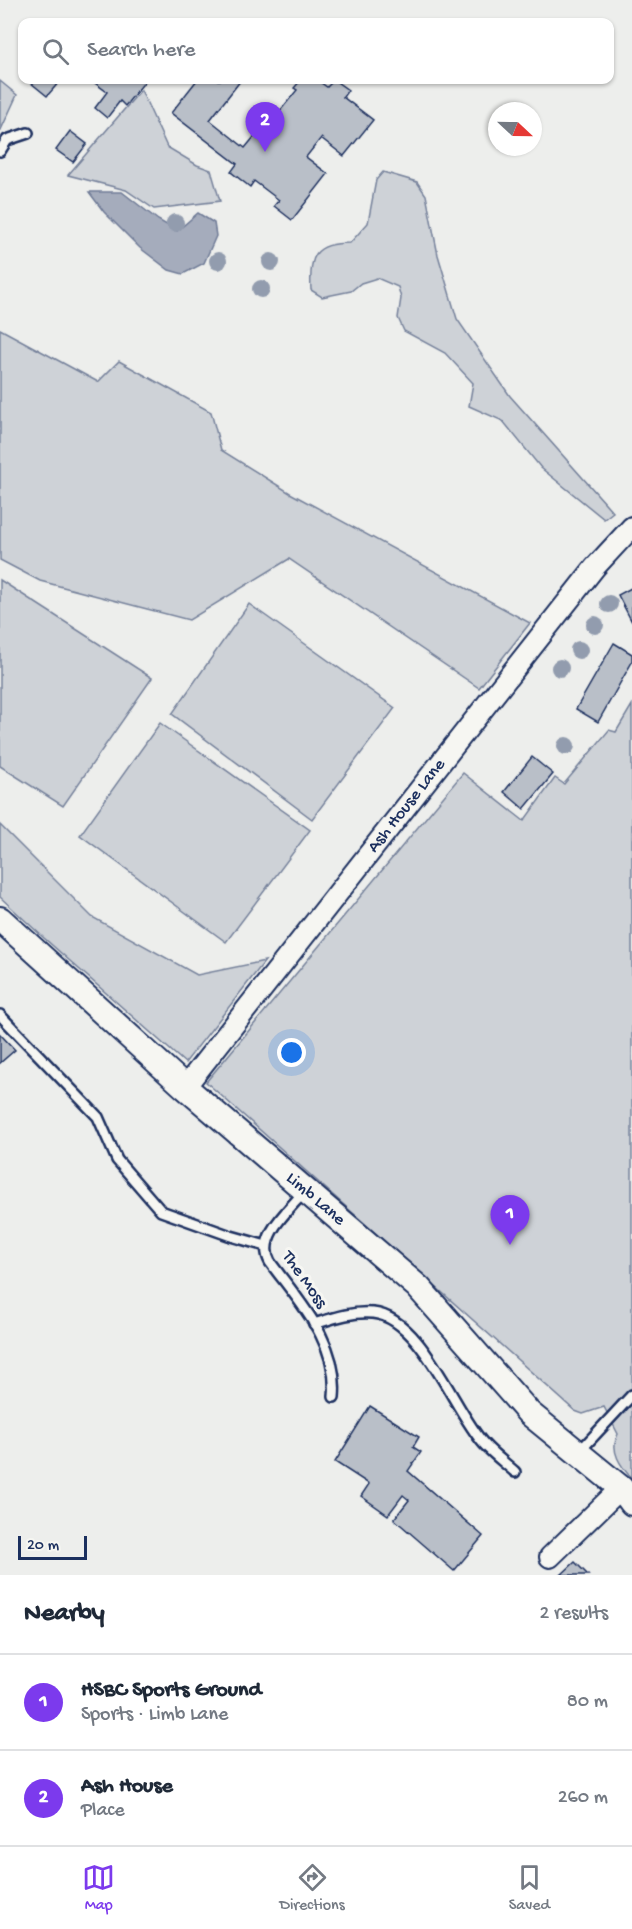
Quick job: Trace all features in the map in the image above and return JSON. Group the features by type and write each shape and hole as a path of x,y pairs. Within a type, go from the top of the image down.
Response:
{"street":[{"name":"Ash House Lane","path":"185,1087 595,567 632,527"},
{"name":"Limb Lane","path":"0,919 185,1087 418,1287 529,1413 626,1496 550,1557"}],"lane":[{"path":"0,151 7,140 28,133"},
{"path":"0,1015 98,1117 117,1160 162,1211 266,1246"},
{"name":"The Moss","path":"305,1190 274,1229 266,1246 266,1252 270,1262 324,1340 335,1374 334,1397"},
{"path":"314,1324 347,1314 374,1313 387,1317 403,1328 418,1343 484,1444 515,1472"},
{"path":"578,1453 632,1395"}],"shaded area":[{"path":"0,81 17,95 0,132"},
{"path":"141,90 167,147 197,165 211,170 220,201 154,209 126,190 68,175"},
{"path":"383,172 417,182 426,195 438,255 457,319 510,396 613,512 604,519 541,468 503,421 469,406 473,383 445,353 404,331 398,318 401,298 398,287 377,278 361,283 351,291 322,297 311,290 311,268 316,254 328,246 350,243 368,223 376,180"},
{"path":"0,329 98,382 119,361 211,412 221,450 290,493 530,623 479,688 289,559 189,620 40,581 0,560"},
{"path":"0,580 152,678 63,806 0,766"},
{"path":"249,604 395,708 312,819 172,714"},
{"path":"632,705 632,1479 618,1458 615,1446 618,1434 604,1407 583,1414 575,1411 206,1082 463,773 524,821 555,778 564,784 609,730 616,732"},
{"path":"160,723 310,830 226,942 80,835"},
{"path":"0,825 92,917 197,975 265,961 185,1063 0,897"}],"water":[{"path":"89,192 122,192 158,220 177,231 198,213 214,223 216,236 204,263 183,274 169,270 140,248 104,212"}],"building":[{"path":"32,84 58,84 47,96"},
{"path":"96,84 143,84 125,106 120,101 107,118 95,108 107,92"},
{"path":"194,84 238,84 210,120 245,148 264,125 267,127 297,90 294,88 298,84 323,84 327,87 330,84 340,84 348,90 343,97 373,120 344,156 321,138 306,157 328,174 292,220 274,206 279,200 254,181 250,187 231,172 237,164 171,113"},
{"path":"70,131 87,144 73,162 56,150"},
{"path":"631,588 632,590 632,622 618,595"},
{"path":"614,643 632,654 632,662 598,722 576,709"},
{"path":"532,757 553,774 524,809 504,792"},
{"path":"0,1034 15,1050 0,1063"},
{"path":"370,1406 419,1437 413,1447 421,1452 408,1471 483,1536 454,1571 394,1519 409,1500 403,1495 388,1515 361,1496 369,1484 335,1462"},
{"path":"575,1562 588,1575 561,1575"}],"place":[{"name":"Ash House","path":"265,152"},
{"name":"HSBC Sports Ground","path":"510,1245"}]}
